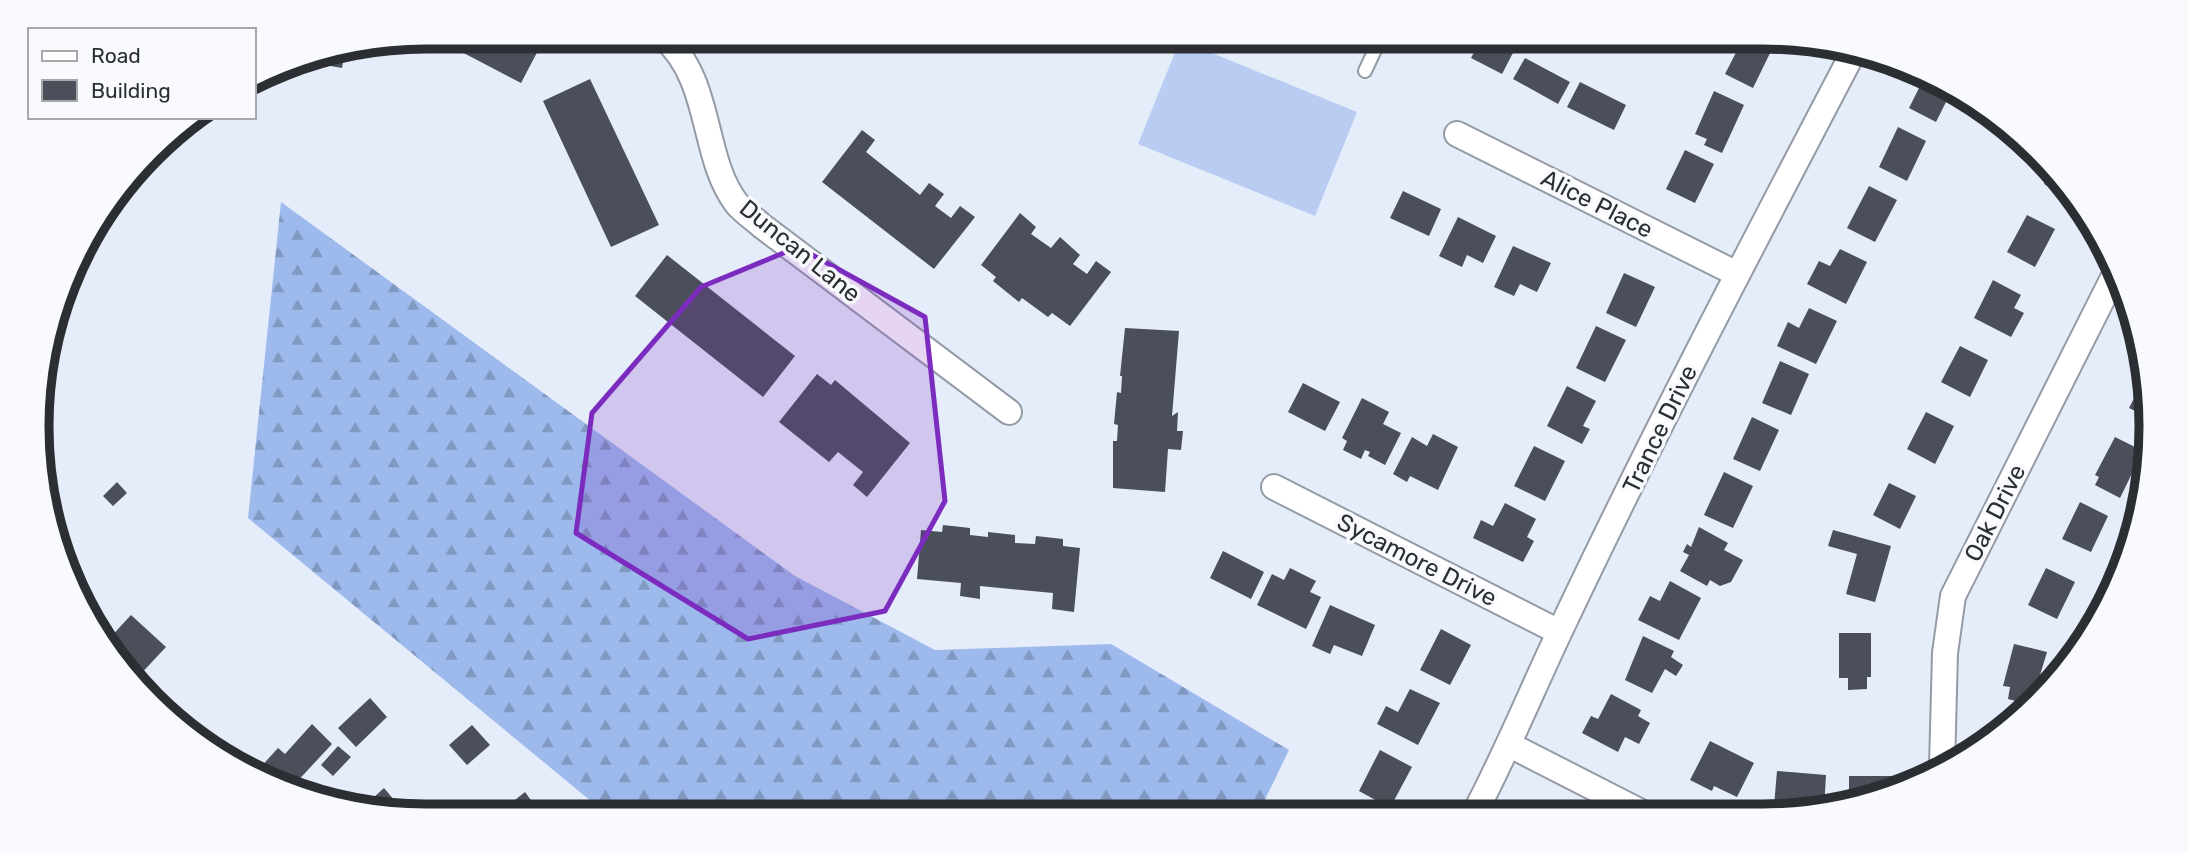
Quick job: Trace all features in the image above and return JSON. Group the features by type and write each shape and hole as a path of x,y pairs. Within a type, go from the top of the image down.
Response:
{"street":[{"name":"Duncan Lane","path":"677,49 699,96 721,170 737,203 762,226 1009,412"},
{"name":"Trance Drive","path":"1479,804 1510,745 1559,632 1737,274 1849,60"},
{"name":"Alice Place","path":"1457,134 1737,274"},
{"name":"Oak Drive","path":"1942,757 1945,653 1953,596 2110,283"},
{"name":"Sycamore Drive","path":"1274,487 1559,632"},
{"path":"1510,745 1625,804"}],"lane":[{"path":"1365,71 1375,49"}],"highlighted area":[{"path":"798,247 925,317 945,501 885,611 748,639 576,533 592,413 701,287"}],"shaded area":[{"path":"1176,49 1202,49 1357,112 1315,216 1138,144"}],"green space":[{"path":"281,202 795,576 935,650 1111,644 1289,750 1263,804 594,804 248,518"}],"building":[{"path":"456,49 539,49 521,83"},
{"path":"1476,49 1515,49 1502,74 1471,58"},
{"path":"1738,49 1772,49 1753,88 1725,74"},
{"path":"344,58 342,68 321,64"},
{"path":"1525,58 1570,82 1558,104 1513,79"},
{"path":"590,79 659,225 611,247 543,101"},
{"path":"1580,82 1626,105 1614,130 1567,107"},
{"path":"1921,85 1948,99 1936,122 1909,108"},
{"path":"1714,91 1744,105 1722,153 1704,145 1707,139 1695,134"},
{"path":"1898,127 1926,141 1907,181 1879,167"},
{"path":"862,130 875,140 866,152 920,195 929,183 944,194 935,206 951,218 960,206 975,217 934,269 822,182"},
{"path":"1685,150 1714,164 1695,203 1666,189"},
{"path":"1869,186 1897,200 1875,242 1847,228"},
{"path":"1403,191 1441,209 1429,236 1390,218"},
{"path":"1020,213 1036,227 1031,234 1051,248 1060,237 1080,255 1073,264 1087,274 1096,261 1111,272 1070,326 1052,313 1048,317 1022,298 1019,302 993,281 996,277 981,265"},
{"path":"2027,215 2055,229 2035,267 2007,252"},
{"path":"1458,217 1496,236 1483,263 1467,255 1462,267 1439,256"},
{"path":"1513,246 1551,263 1537,292 1520,284 1514,296 1494,287"},
{"path":"1840,249 1867,262 1846,304 1807,284 1819,261 1830,266"},
{"path":"667,255 795,356 763,397 635,296"},
{"path":"1624,273 1655,287 1636,327 1606,313"},
{"path":"1993,280 2021,295 2014,308 2024,313 2011,337 1974,318"},
{"path":"1809,308 1837,321 1816,364 1777,346 1788,322 1799,328"},
{"path":"1596,326 1626,340 1605,382 1576,368"},
{"path":"1125,328 1179,331 1172,416 1178,412 1177,431 1183,431 1181,450 1168,449 1165,492 1113,488 1113,441 1117,441 1118,425 1114,424 1117,392 1121,393"},
{"path":"1960,346 1988,360 1970,397 1941,382"},
{"path":"1780,361 1809,374 1791,415 1762,403"},
{"path":"817,374 831,385 835,380 910,443 867,497 853,485 863,472 838,452 829,462 779,422"},
{"path":"1303,383 1340,402 1325,431 1288,412"},
{"path":"1567,386 1596,401 1583,426 1590,429 1582,444 1547,426"},
{"path":"2137,392 2138,413 2129,408"},
{"path":"1362,398 1389,412 1383,424 1401,433 1385,465 1368,456 1370,452 1365,450 1361,459 1343,450 1347,441 1342,438"},
{"path":"1926,412 1954,426 1935,464 1907,449"},
{"path":"1752,417 1779,430 1760,471 1733,459"},
{"path":"1433,434 1458,447 1438,490 1410,476 1407,482 1393,474 1412,437 1427,446"},
{"path":"2115,437 2138,449 2137,463 2120,498 2095,485 2099,477 2095,475"},
{"path":"1534,446 1565,461 1545,501 1514,486"},
{"path":"1724,472 1753,486 1733,528 1704,515"},
{"path":"117,482 127,493 113,506 103,496"},
{"path":"1889,483 1916,496 1900,529 1873,515"},
{"path":"2080,502 2108,516 2091,552 2062,539"},
{"path":"1505,503 1536,519 1527,537 1534,541 1523,562 1473,538 1481,520 1493,526"},
{"path":"943,525 970,528 970,535 988,537 988,532 1015,535 1015,543 1035,544 1036,536 1063,539 1063,546 1080,548 1074,612 1052,609 1053,593 980,586 980,599 960,596 961,583 917,579 921,530 942,532"},
{"path":"1699,527 1728,543 1724,550 1743,560 1731,582 1720,586 1710,580 1707,586 1680,571 1689,555 1683,552 1687,544 1691,547"},
{"path":"1833,530 1891,546 1875,602 1846,594 1857,554 1828,546"},
{"path":"1223,551 1264,572 1251,599 1210,578"},
{"path":"1290,568 1316,581 1310,592 1321,597 1306,629 1257,605 1272,574 1284,580"},
{"path":"2046,568 2075,582 2057,619 2028,605"},
{"path":"1670,581 1701,598 1679,640 1638,620 1650,596 1660,601"},
{"path":"1330,605 1375,625 1362,656 1334,645 1330,654 1312,646"},
{"path":"131,615 166,647 141,673 112,635"},
{"path":"1441,629 1471,645 1450,685 1420,670"},
{"path":"1839,633 1871,633 1871,677 1867,677 1867,689 1848,690 1848,678 1839,678"},
{"path":"1643,636 1674,651 1671,657 1683,665 1676,676 1665,669 1652,693 1625,680"},
{"path":"2014,644 2047,652 2038,683 2019,702 2008,699 2010,687 2003,686"},
{"path":"1410,689 1440,703 1418,745 1377,724 1386,706 1398,712"},
{"path":"1611,694 1641,710 1638,716 1650,723 1639,744 1625,737 1618,752 1582,733 1591,716 1598,719"},
{"path":"370,698 387,717 356,747 338,728"},
{"path":"312,724 332,744 298,781 262,766 278,748 285,754"},
{"path":"472,725 490,745 467,765 449,745"},
{"path":"1710,741 1754,763 1737,797 1714,786 1712,791 1690,780"},
{"path":"338,746 351,757 333,776 321,765"},
{"path":"1380,750 1412,767 1392,804 1383,804 1359,791"},
{"path":"1777,771 1826,775 1825,799 1774,803"},
{"path":"1849,776 1896,776 1896,779 1883,784 1849,794"},
{"path":"384,788 396,803 377,801 371,800"},
{"path":"525,792 534,804 510,804"}]}
